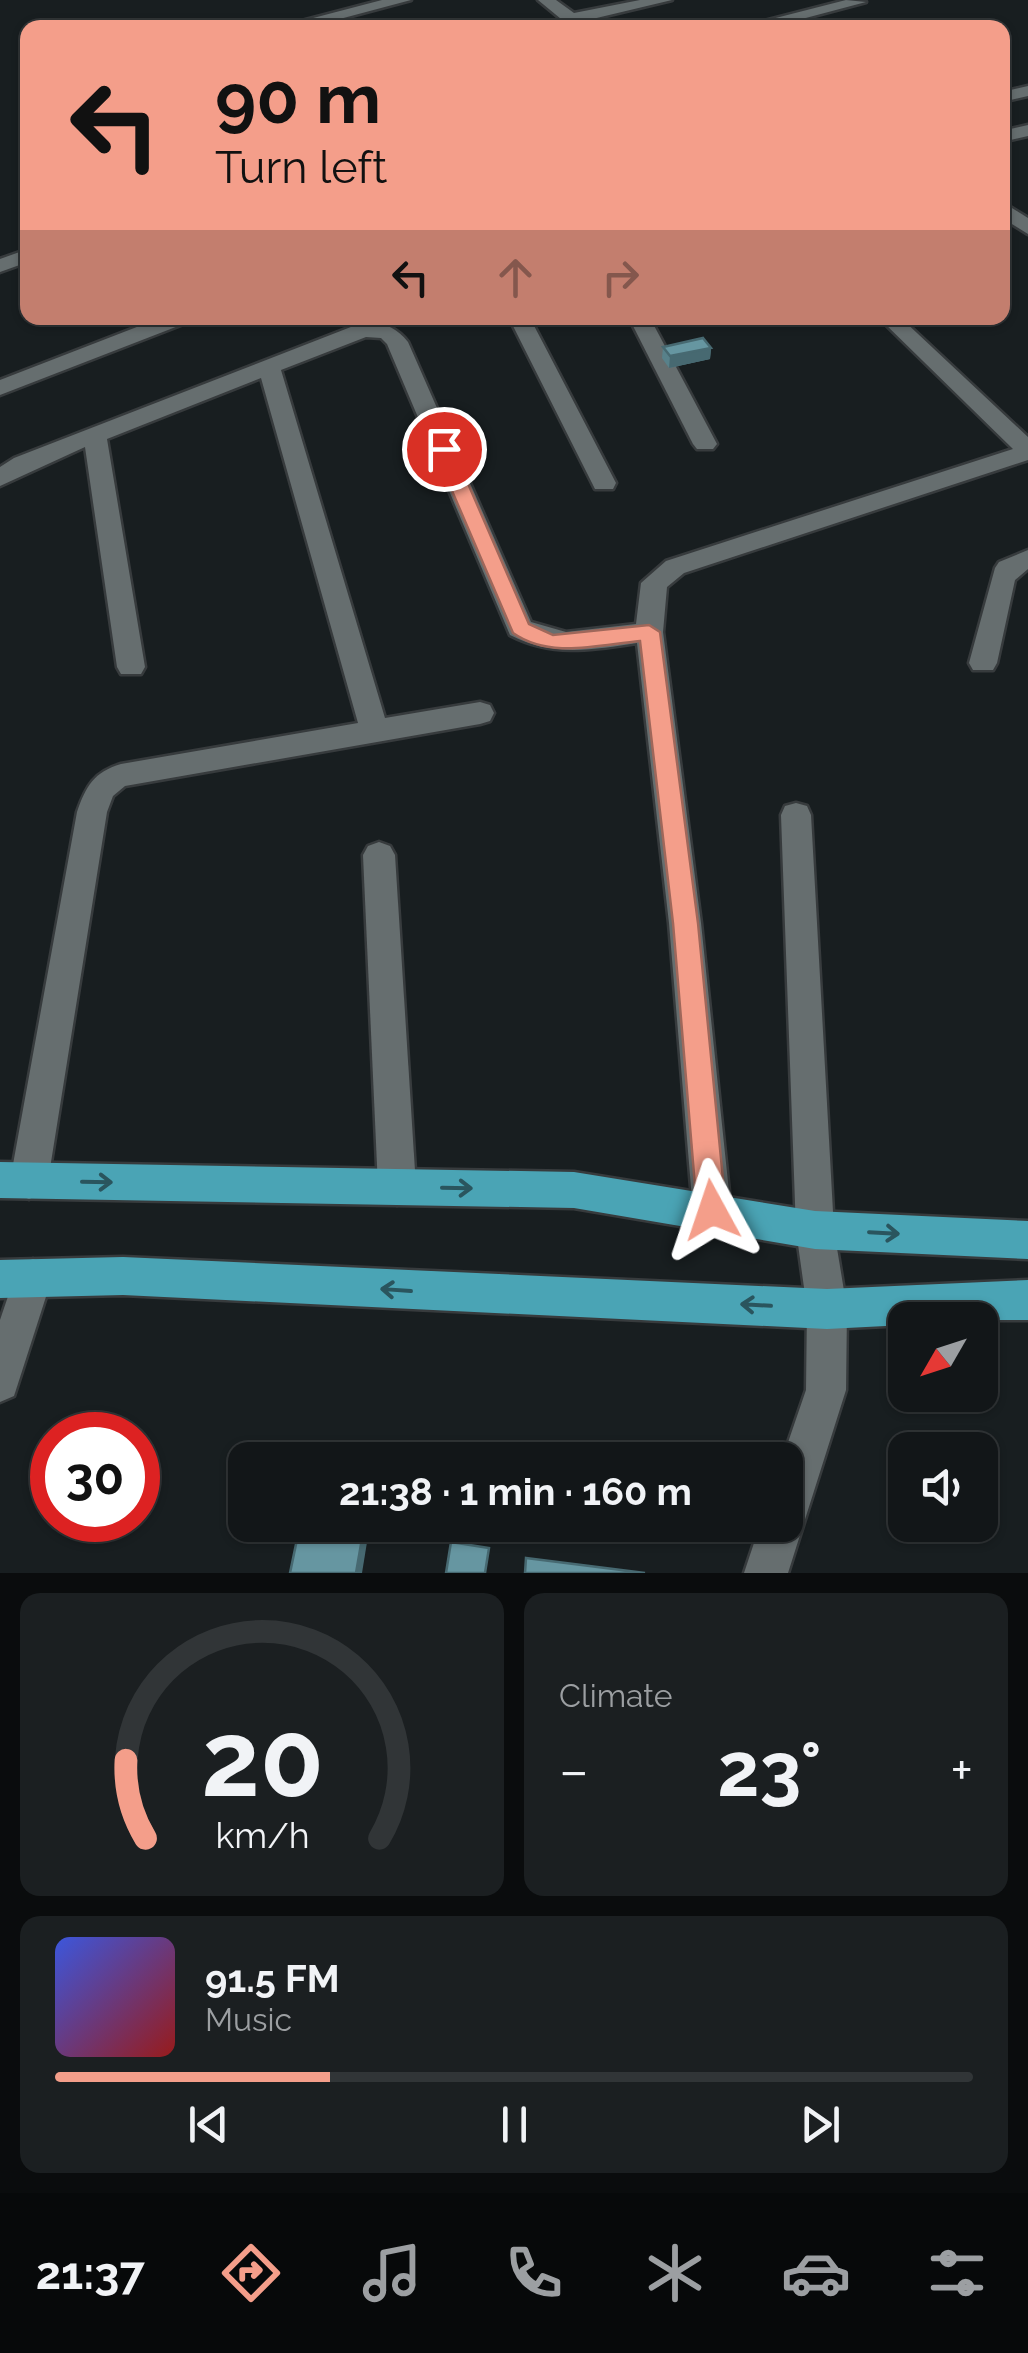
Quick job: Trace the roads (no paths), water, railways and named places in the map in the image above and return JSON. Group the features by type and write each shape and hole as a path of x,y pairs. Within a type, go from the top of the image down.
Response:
{"main road":[{"path":"14,1180 574,1190 815,1230 1028,1240"},
{"path":"16,1278 123,1276 827,1309 1028,1300"}],"street":[{"path":"317,20 403,0"},
{"path":"546,0 573,20"},
{"path":"588,20 664,0"},
{"path":"780,20 858,2"},
{"path":"2,384 159,325"},
{"path":"522,325 604,483"},
{"path":"644,325 705,444"},
{"path":"712,1210 686,923 649,632 654,583 675,567 1028,451 895,325"},
{"path":"0,478 23,463 364,330 388,332 398,342 520,628 535,638 553,642 649,632"},
{"path":"269,368 375,732"},
{"path":"95,435 131,666"},
{"path":"983,663 1002,580 1008,568 1028,559"},
{"path":"14,1180 99,789 110,778 121,775 480,713"},
{"path":"796,814 815,1230 827,1309 826,1390 803,1461"},
{"path":"379,855 397,1187"},
{"path":"0,1382 16,1278"},
{"path":"766,1573 776,1542"}]}
